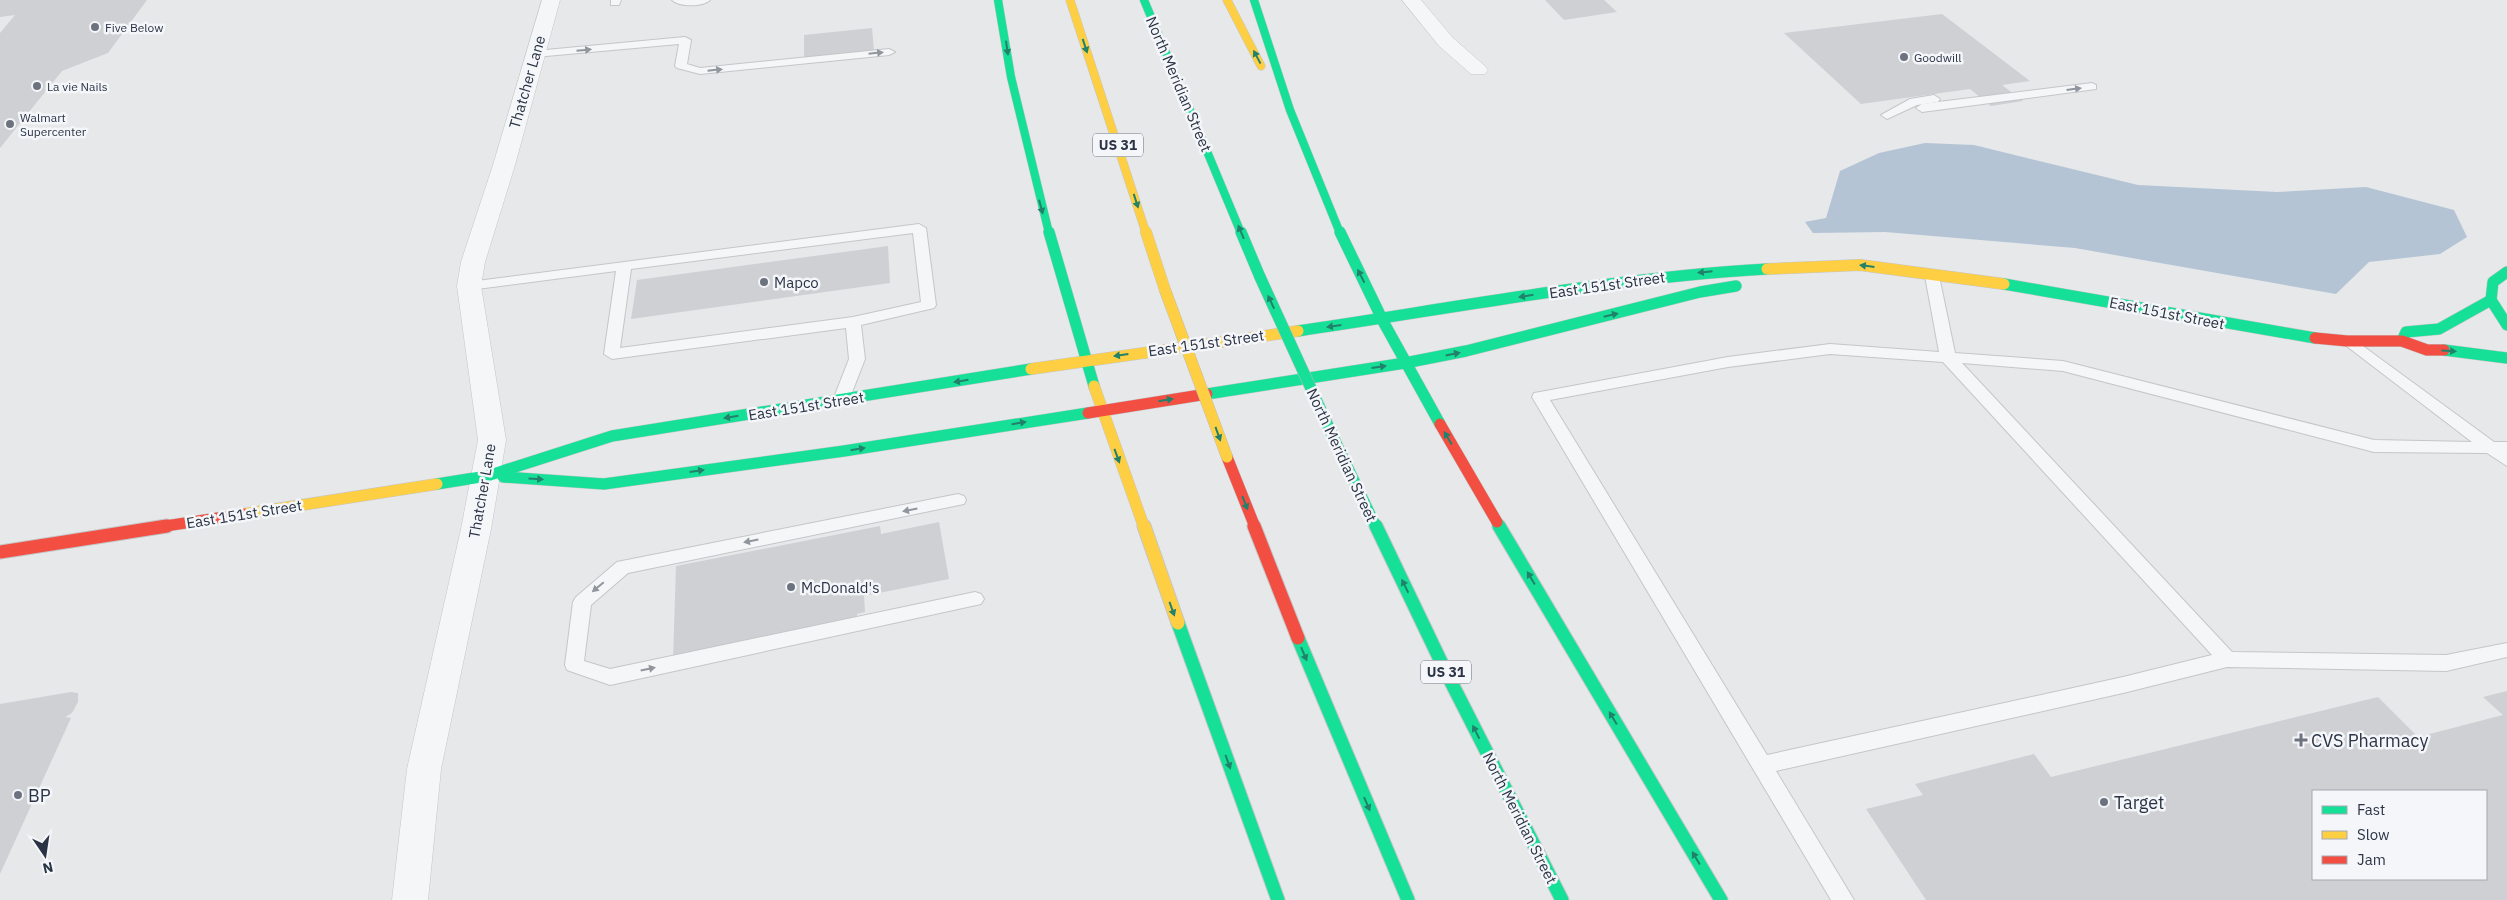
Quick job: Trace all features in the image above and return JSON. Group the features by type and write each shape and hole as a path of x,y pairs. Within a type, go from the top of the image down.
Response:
{"main road":[{"path":"998,0 1011,77 1041,206 1101,410 1278,900"},
{"name":"US 31","path":"1070,0 1165,290 1227,457 1294,630 1408,900"},
{"name":"North Meridian Street","path":"1144,0 1260,277 1335,441 1445,670 1562,900"},
{"path":"1227,0 1296,131"},
{"path":"1254,0 1270,58 1296,131 1334,222 1383,320 1406,363 1721,900"},
{"name":"East 151st Street","path":"0,552 487,476 612,436 1086,360 1383,320 1619,282 1730,270 1860,265 1932,276 2031,287 2290,335 2347,341 2402,341 2427,350 2450,350 2507,358"},
{"path":"2507,272 2494,282 2492,300 2507,325"},
{"name":"East 151st Street","path":"1876,279 1932,276"},
{"name":"East 151st Street","path":"487,476 604,484 844,451 1406,363 1474,349 1700,292 1745,285"},
{"name":"East 151st Street","path":"2402,341 2406,332 2439,329 2455,322 2492,300"}],"street":[{"name":"Thatcher Lane","path":"410,900 424,769 487,476 492,440 469,286 473,262 504,165 551,0"},
{"path":"1411,0 1453,50 1478,70"}],"lane":[{"path":"677,0 682,2 705,0"},
{"path":"535,54 685,40 681,66 700,71 889,52"},
{"path":"1922,108 2092,86"},
{"path":"1888,115 1914,102 2011,89 2039,93"},
{"path":"469,286 919,228 929,305 854,322 612,354 624,267"},
{"path":"1932,276 1948,358 2228,659"},
{"path":"841,400 857,359 854,322"},
{"path":"2347,341 2500,449 2507,460"},
{"path":"1843,900 1540,397 1728,362 1830,349 2063,366 2374,446 2500,449"},
{"path":"958,500 623,566 582,602 574,665 610,677 975,599"},
{"path":"1762,765 2123,685 2228,659 2446,663 2507,650"}],"water":[{"path":"1925,143 1974,145 2138,185 2277,192 2366,187 2454,210 2467,237 2440,254 2369,262 2336,294 2075,248 1885,232 1813,233 1805,222 1826,218 1840,171 1879,153"}],"building":[{"path":"0,0 147,0 108,53 62,71 0,148 0,33 15,15 0,17"},
{"path":"1545,0 1604,0 1617,12 1564,20"},
{"name":"Goodwill","path":"1942,14 2030,81 2002,85 2023,101 1991,106 1970,89 1861,104 1784,33"},
{"path":"872,28 874,51 804,59 804,35"},
{"name":"Mapco","path":"888,246 890,283 631,319 637,280"},
{"name":"McDonald's","path":"939,522 949,579 864,596 865,612 857,614 857,621 673,660 676,566 880,526 881,534"},
{"name":"Target","path":"2507,691 2507,900 1926,900 1866,809 1923,795 1915,784 2034,754 2051,777 2378,697 2418,737 2503,715 2483,697"},
{"name":"BP","path":"71,692 78,693 78,702 72,713 65,717 71,718 0,874 0,704"}],"traffic: fast":[{"path":"998,0 1011,77 1041,206 1094,386"},
{"path":"1144,0 1260,277"},
{"path":"1254,0 1290,110 1334,218 1384,323 1440,424"},
{"path":"1298,331 1532,294 1649,278 1767,269"},
{"path":"2507,272 2493,282 2491,300 2507,325"},
{"path":"1260,277 1335,441"},
{"path":"2004,284 2315,338"},
{"path":"1207,394 1405,363 1466,351 1700,292 1736,286"},
{"path":"2402,341 2406,332 2439,329 2491,300"},
{"path":"2444,350 2507,358"},
{"path":"437,484 487,476 612,436 1031,369"},
{"path":"503,477 604,484 844,451 1088,413"},
{"path":"1335,441 1445,670 1562,900"},
{"path":"1497,522 1721,900"},
{"path":"1178,623 1278,900"},
{"path":"1298,638 1408,900"}],"traffic: slow":[{"path":"1070,0 1165,290"},
{"path":"1227,0 1261,66"},
{"path":"1767,269 1860,265 2004,284"},
{"path":"1165,290 1227,457"},
{"path":"1031,369 1298,331"},
{"path":"1094,386 1178,623"},
{"path":"244,514 437,484"}],"traffic: jam":[{"path":"2315,338 2347,341 2402,341 2427,350 2444,350"},
{"path":"1088,413 1207,394"},
{"path":"1440,424 1497,522"},
{"path":"1227,457 1298,638"},
{"path":"0,552 244,514"}],"place":[{"name":"Five Below","path":"95,27"},
{"name":"Goodwill","path":"1904,57"},
{"name":"La vie Nails","path":"37,86"},
{"name":"Walmart Supercenter","path":"10,124"},
{"name":"Mapco","path":"764,282"},
{"name":"McDonald's","path":"791,587"},
{"name":"CVS Pharmacy","path":"2301,740"},
{"name":"BP","path":"18,795"},
{"name":"Target","path":"2104,802"}]}
